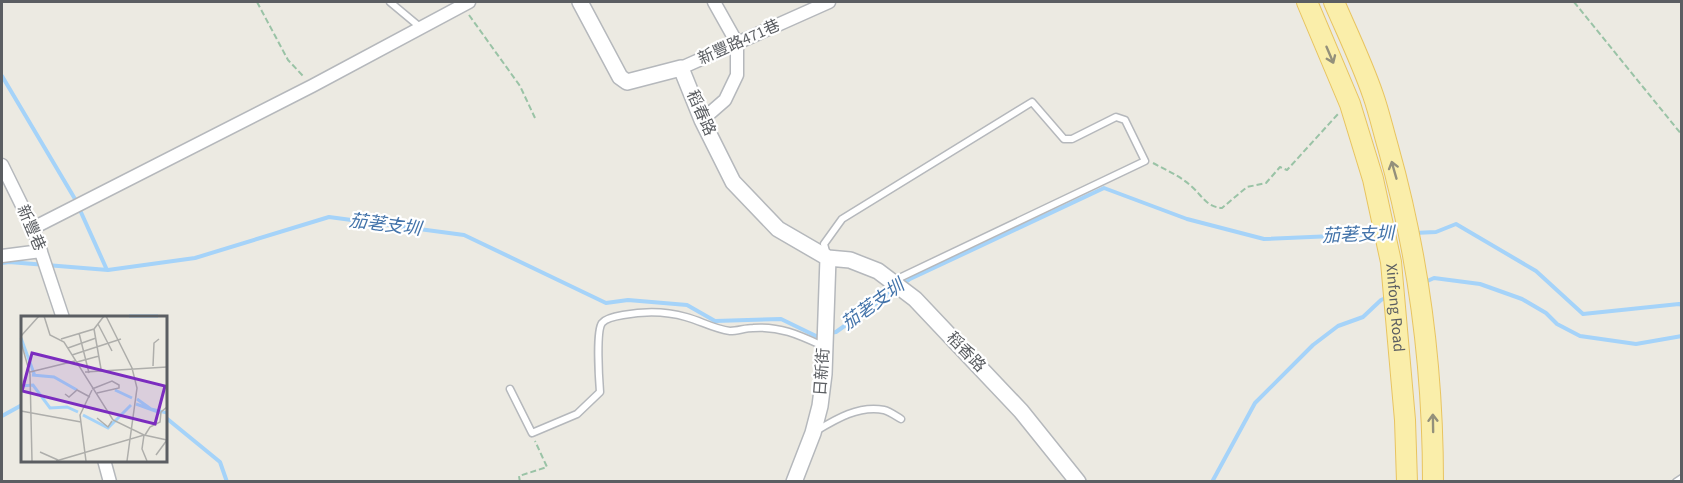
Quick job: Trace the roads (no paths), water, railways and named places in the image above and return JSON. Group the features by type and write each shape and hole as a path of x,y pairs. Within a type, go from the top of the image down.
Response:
{"main road":[{"name":"Xinfong Road","path":"1307,2 1350,104 1373,179 1391,262 1405,420 1407,482"},
{"name":"Xinfong Road","path":"1335,2 1373,95 1397,178 1409,233 1426,336 1433,416 1433,482"}],"street":[{"path":"580,2 620,77 627,82 681,68"},
{"path":"702,120 725,100 736,75 737,43 714,2"},
{"name":"新豐路471巷","path":"681,68 828,2"},
{"path":"33,228 312,86 466,4"},
{"name":"稻春路","path":"681,68 702,120 734,182 778,229 828,258"},
{"name":"新豐巷","path":"2,165 33,228 62,316"},
{"path":"2,256 45,259"},
{"name":"稻香路","path":"828,258 850,260 878,271 915,299 1021,411 1078,482"},
{"name":"日新街","path":"794,482 813,433 820,406 824,374 828,258"},
{"path":"105,462 110,482"}],"lane":[{"path":"390,2 420,28"},
{"path":"828,258 824,244 843,219 1032,102 1064,139 1072,139 1116,117 1125,120 1145,161 892,282"},
{"path":"510,389 532,433 577,414 600,392 598,350 600,325 603,321 617,316 643,311 687,317 707,326 732,331 754,328 790,331 824,346"},
{"path":"813,433 842,415 863,411 884,410 901,419"},
{"path":"1676,482 1682,478"}],"waterway":[{"path":"2,76 75,199 107,270"},
{"name":"茄荖支圳","path":"902,285 910,279 1104,188 1187,219 1264,239 1380,234"},
{"name":"茄荖支圳","path":"2,263 108,270 195,258 329,217 464,235 606,303 628,300 687,305 715,321 781,319 816,336 823,335"},
{"name":"茄荖支圳","path":"1414,233 1436,232 1456,224 1536,271 1583,314 1682,305"},
{"path":"1423,283 1434,278 1480,284 1522,299 1546,313 1557,324 1580,336 1636,344 1682,336"},
{"name":"茄荖支圳","path":"830,333 836,332 896,289"},
{"path":"1212,482 1255,403 1313,345 1338,326 1363,317 1381,300 1388,297"},
{"path":"2,416 21,406"},
{"path":"166,418 220,462 227,482"}]}
